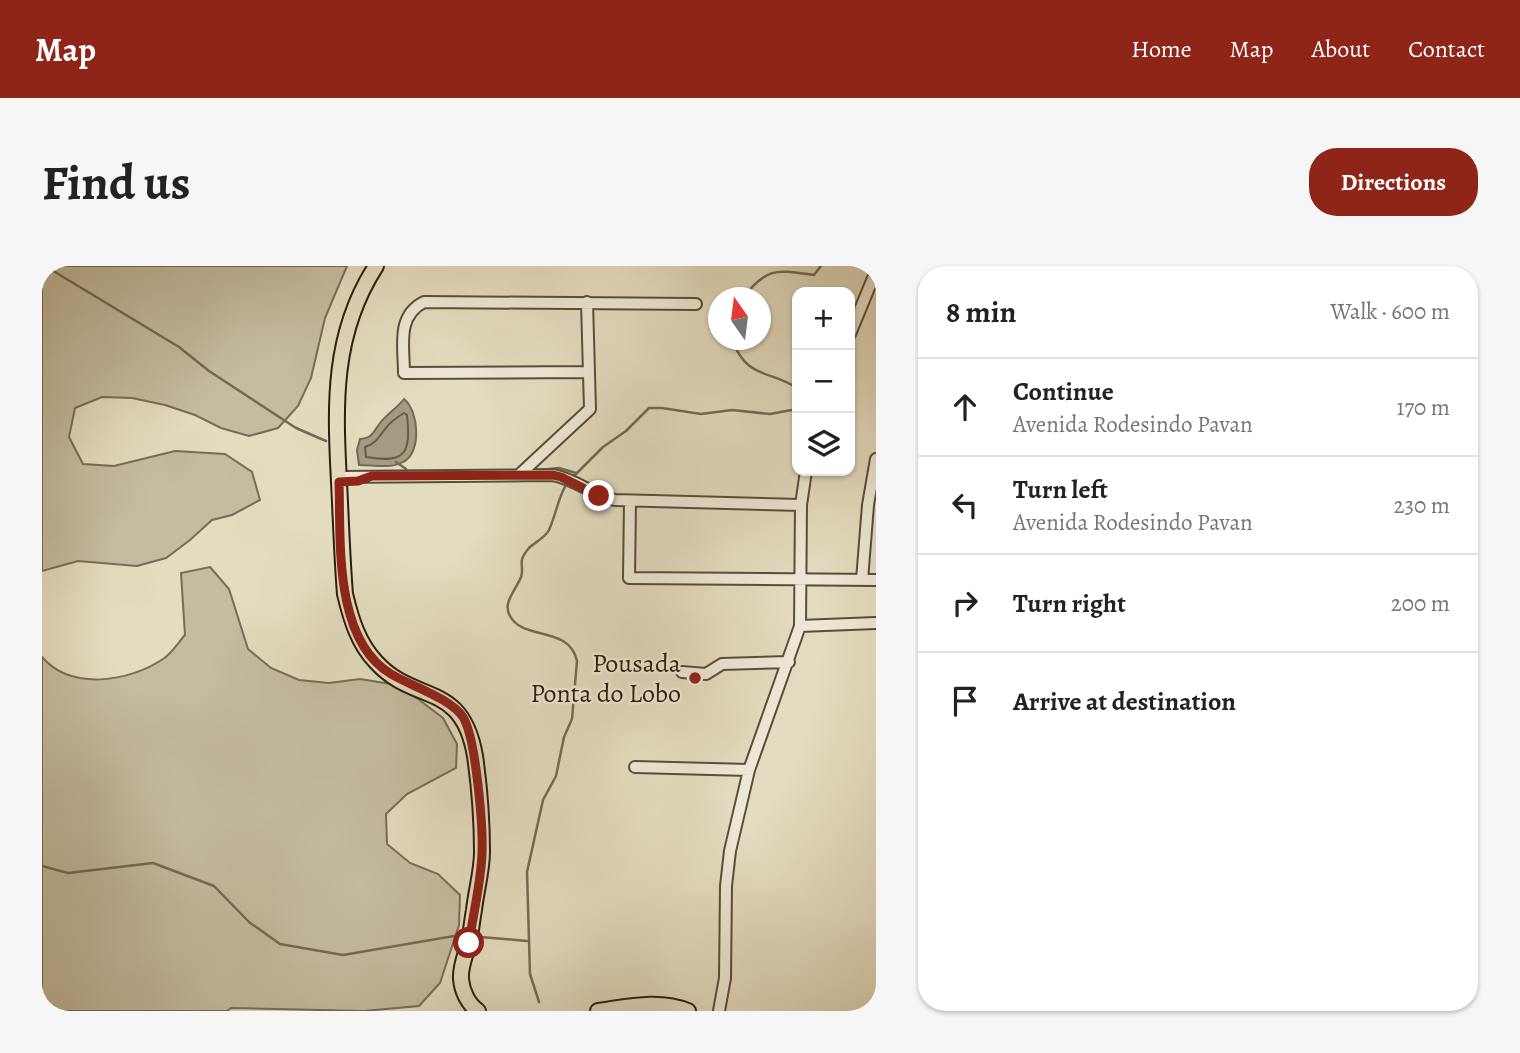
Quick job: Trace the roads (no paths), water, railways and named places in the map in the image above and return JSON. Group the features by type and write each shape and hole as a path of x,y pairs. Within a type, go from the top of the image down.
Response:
{"main road":[{"path":"376,266 355,309 339,365 336,391 345,594 351,620 362,643 376,662 387,672 452,706 467,725 475,756 482,853 469,943 461,969 463,989 473,1010"},
{"path":"598,1011 657,1005 688,1011"}],"street":[{"path":"855,322 876,271"},
{"path":"589,372 404,373 407,315 414,307 424,302 695,304"},
{"path":"519,475 590,409 587,302"},
{"path":"862,580 868,505 876,459"},
{"path":"339,479 372,476 561,477 599,496 615,500 801,505"},
{"path":"719,1011 725,978 726,886 730,851 749,771 800,626 801,505 805,476"},
{"path":"630,501 629,578 876,580"},
{"path":"800,626 876,623"},
{"path":"682,672 706,674 722,664 789,662"},
{"path":"635,768 749,771"}],"water":[{"path":"404,399 413,413 416,432 416,441 409,457 393,465 359,465 357,450 360,439 370,436"}],"waterway":[{"path":"45,266 179,347 209,371 296,428 326,441"},
{"path":"752,287 767,275 782,272 814,275 821,266"},
{"path":"737,350 752,368 792,385"},
{"path":"573,477 649,408 701,414 732,410 770,414 792,410"},
{"path":"396,462 406,469"},
{"path":"541,470 559,468 576,473"},
{"path":"539,1002 530,974 527,872 543,800 556,776 564,737 572,719 577,661 565,642 516,624 510,616 508,606 521,577 523,557 549,530 568,482"},
{"path":"42,866 68,873 153,863 214,886 249,922 280,944 343,955 460,935"},
{"path":"481,937 527,941"}],"place":[{"name":"Pousada Ponta do Lobo","path":"695,678"}]}
